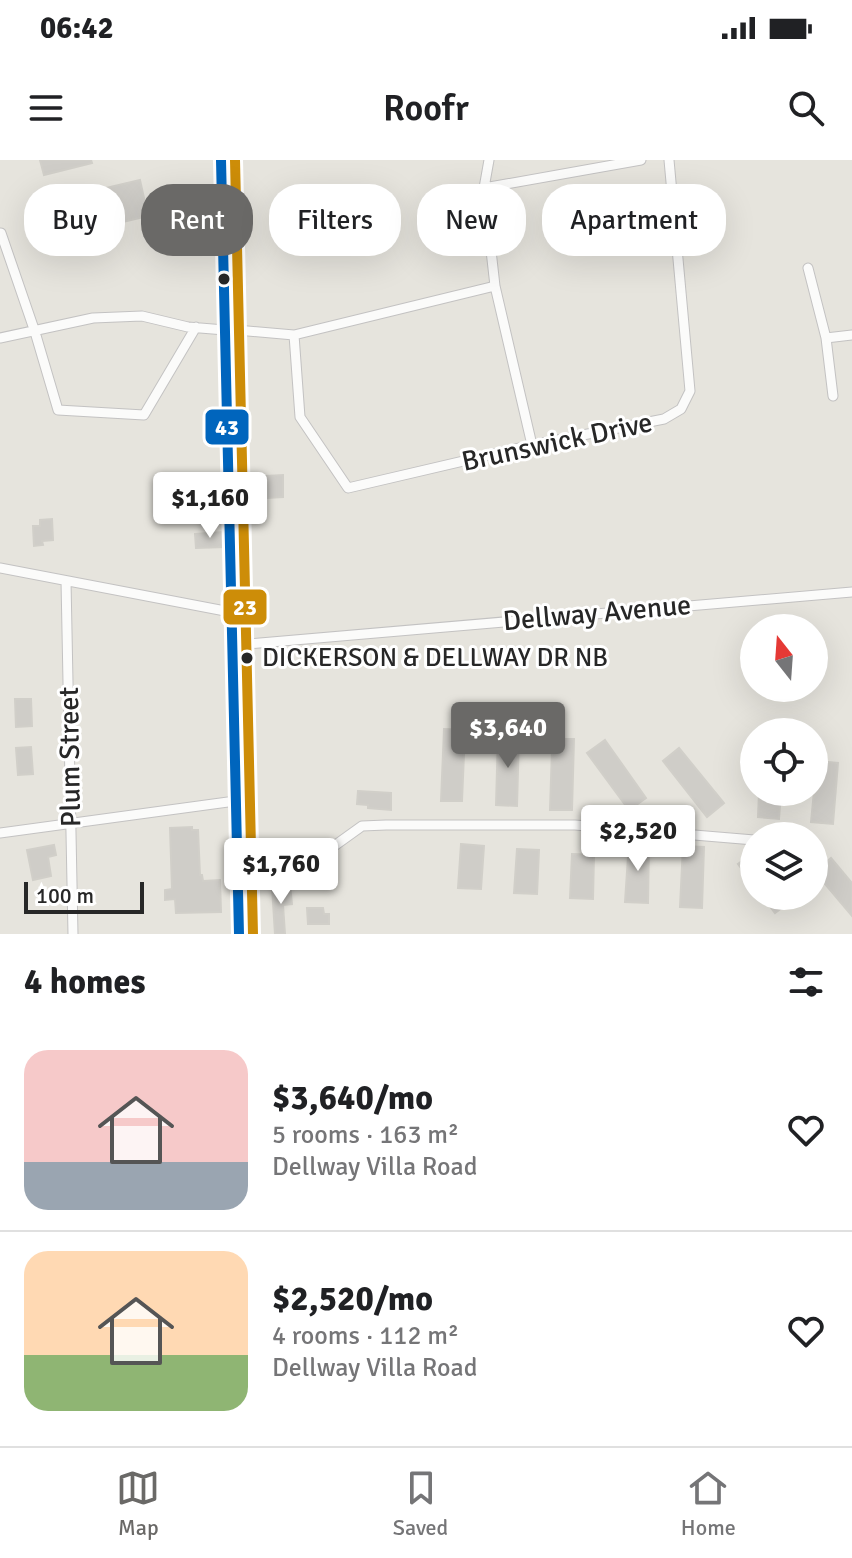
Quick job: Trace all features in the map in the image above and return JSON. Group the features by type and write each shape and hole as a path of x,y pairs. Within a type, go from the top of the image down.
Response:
{"main road":[{"path":"235,160 253,934"}],"street":[{"path":"485,184 489,160"},
{"path":"506,184 641,160"},
{"name":"Brunswick Drive","path":"294,335 300,417 348,488 532,445 664,419 681,409 690,391 669,160"},
{"path":"1,233 58,410 144,415 196,327"},
{"path":"492,256 495,286 532,445"},
{"path":"808,268 826,338 833,396"},
{"path":"0,338 93,318 142,316 196,327 294,335 495,286"},
{"path":"826,338 852,335"},
{"path":"0,568 246,615"},
{"name":"Plum Street","path":"66,581 73,934"},
{"name":"Dellway Avenue","path":"247,644 852,592"},
{"path":"0,833 250,799"},
{"path":"251,856 323,854 362,826 386,825 575,825 740,839"}],"building":[{"path":"40,160 91,160 92,163 44,175"},
{"path":"140,180 141,218 125,221 123,184"},
{"path":"283,475 283,497 267,498 266,476"},
{"path":"52,519 53,540 34,546 33,526 40,526 40,520"},
{"path":"224,532 225,547 196,548 195,534"},
{"path":"15,699 31,699 32,726 16,727"},
{"path":"444,729 465,730 462,801 441,801"},
{"path":"498,734 519,734 517,806 496,805"},
{"path":"555,739 574,739 572,810 550,810"},
{"path":"605,740 646,798 629,810 587,753"},
{"path":"31,747 33,774 18,775 16,748"},
{"path":"679,748 724,803 707,817 663,761"},
{"path":"828,762 838,763 833,824 811,822 813,806 828,806"},
{"path":"358,791 391,793 391,810 357,804"},
{"path":"758,806 780,806 779,819 758,817"},
{"path":"192,827 192,830 198,830 200,875 203,881 220,880 221,912 176,913 175,899 165,900 165,890 172,889 170,828"},
{"path":"629,842 649,842 648,903 625,902"},
{"path":"461,844 484,846 481,889 458,888"},
{"path":"54,845 56,855 48,857 51,876 33,880 27,850"},
{"path":"683,846 704,847 702,908 680,907"},
{"path":"517,849 539,850 537,894 514,893"},
{"path":"572,854 594,855 593,899 570,898"},
{"path":"831,858 852,883 852,916 828,887 828,861"},
{"path":"298,861 298,873 287,873 287,884 274,884 273,862"},
{"path":"290,885 292,904 283,905 285,934 275,934 272,887"},
{"path":"307,908 323,908 324,914 329,914 329,924 308,924"}],"transit line":[{"name":"43","path":"221,160 239,934"},
{"name":"23","path":"235,160 253,934"}],"place":[{"name":"DICKERSON & DELLWAY DR NB","path":"247,658"}]}
